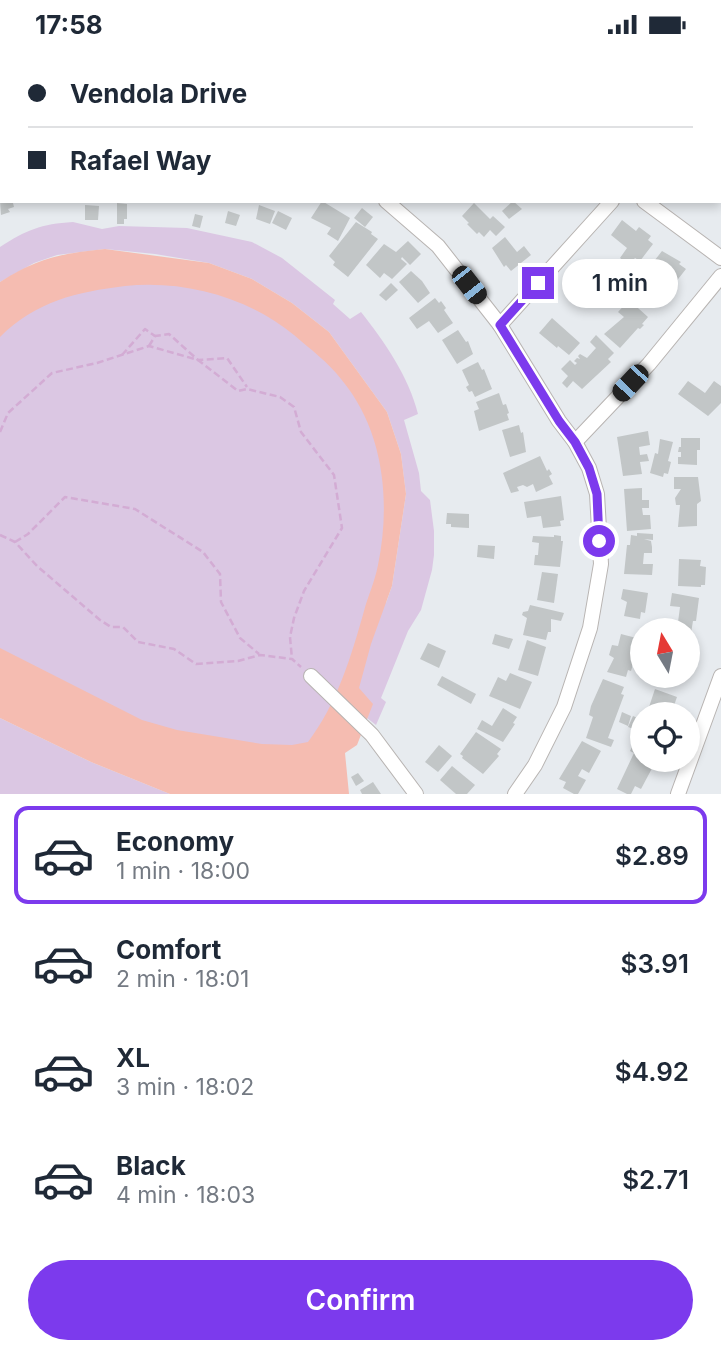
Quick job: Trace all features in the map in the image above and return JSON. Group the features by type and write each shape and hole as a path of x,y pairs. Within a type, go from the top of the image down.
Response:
{"street":[{"path":"388,203 438,246 500,325 559,421 575,442 589,468 597,494 601,564 590,628 564,707 535,765 514,794"},
{"path":"500,325 610,203"},
{"path":"647,203 721,258"},
{"path":"575,442 649,364 721,276"},
{"path":"311,676 372,735 416,794"},
{"path":"678,794 721,676"}],"path":[{"path":"0,534 15,542 37,566 100,620 111,627 123,627 138,642 174,649 196,664 238,661 260,655 292,659 290,638 293,618 304,591 342,528 334,475 301,432 294,407 280,397 247,389 238,391 169,334 155,335 145,330 122,355"},
{"path":"149,346 155,335"},
{"path":"0,432 8,413 52,373 97,363 149,346 198,360 227,358 247,389"},
{"path":"15,542 28,534 65,497 135,509 203,552 220,574 221,603 240,638 260,655"}],"shaded area":[{"path":"73,222 102,229 119,226 187,228 252,242 282,258 335,300 333,304 350,319 361,312 387,347 409,387 418,414 404,420 419,473 421,491 430,500 434,531 432,570 421,610 408,631 381,698 386,702 376,725 367,718 372,704 359,690 299,793 0,702 0,296 89,254 262,294 373,393 395,530 386,603 392,586 406,494 401,454 387,412 329,332 292,303 252,279 209,263 105,249 57,255 34,263 0,282 0,247 34,229"},
{"path":"105,249 209,263 252,279 292,303 329,332 387,412 401,454 406,494 392,586 371,644 359,688 373,704 357,745 345,753 349,794 170,794 91,762 0,718 0,648 142,720 177,730 262,744 292,745 308,742 327,712 342,679 377,571 384,517 383,492 375,444 367,421 355,399 325,361 276,322 256,310 214,294 170,286 125,286 90,291 58,300 28,315 0,337 0,282 51,258"},
{"path":"0,718 91,762 170,794 0,794"}],"building":[{"path":"0,203 13,203 14,207 8,209 10,212 1,215"},
{"path":"117,203 127,204 127,219 124,219 124,224 117,224"},
{"path":"321,203 325,203 350,218 338,241 327,234 331,228 311,218"},
{"path":"474,203 490,219 493,216 505,227 496,236 490,230 484,237 467,224 469,223 462,216"},
{"path":"511,203 515,203 522,209 509,219 502,211"},
{"path":"85,205 99,206 98,220 85,220"},
{"path":"259,205 275,211 270,224 256,219"},
{"path":"362,208 373,217 365,227 354,218"},
{"path":"228,211 240,215 236,226 225,223"},
{"path":"278,211 292,218 286,230 272,223"},
{"path":"195,214 203,216 200,228 192,226"},
{"path":"622,220 636,231 639,227 651,236 648,240 653,244 640,261 635,258 629,265 620,258 627,248 611,235"},
{"path":"356,222 378,239 348,277 333,265 335,262 329,256"},
{"path":"505,237 517,252 524,246 531,255 511,271 506,265 504,267 492,248"},
{"path":"408,241 421,254 410,265 402,257 407,264 392,279 384,273 380,278 366,265 384,244 396,252"},
{"path":"662,251 681,262 679,264 686,269 675,283 664,275 661,280 653,275 657,270 651,265"},
{"path":"411,271 430,293 418,303 399,282"},
{"path":"657,280 669,289 661,300 648,290"},
{"path":"391,283 398,290 386,301 379,295"},
{"path":"435,298 439,303 441,301 453,323 438,333 429,321 417,329 409,318"},
{"path":"629,300 648,317 642,324 644,325 620,348 604,334 624,317 618,312"},
{"path":"552,318 580,343 569,355 539,333"},
{"path":"458,330 466,342 468,341 473,354 457,364 442,340"},
{"path":"596,335 614,353 608,359 611,362 582,389 573,381 567,388 562,383 568,376 561,369 570,360 575,365 577,363 574,361 580,359 580,354 587,358 596,348 590,342"},
{"path":"478,362 482,370 484,369 492,389 475,397 466,387 469,385 462,370"},
{"path":"688,381 705,393 714,381 721,386 721,403 708,416 678,394"},
{"path":"499,393 503,405 506,404 509,420 479,431 474,411 479,409 476,402"},
{"path":"519,425 521,433 523,432 526,452 510,457 502,430"},
{"path":"648,431 650,445 639,447 640,455 647,454 649,461 640,462 642,474 623,476 617,437"},
{"path":"681,438 700,438 697,465 678,464 678,457 681,457 681,452 678,452"},
{"path":"660,439 673,442 668,474 664,473 663,477 650,473 655,453 658,454"},
{"path":"540,456 547,471 549,469 552,474 549,476 553,484 536,492 533,484 527,487 523,485 517,487 519,491 511,493 503,473"},
{"path":"674,477 698,477 701,501 697,504 697,526 678,527 680,505 676,505 675,498 681,489 674,489"},
{"path":"642,488 642,500 649,500 649,508 642,508 643,515 650,515 651,529 627,531 624,489"},
{"path":"561,496 564,520 560,521 561,526 543,528 541,516 527,518 524,502"},
{"path":"447,513 469,514 469,528 446,524"},
{"path":"637,533 653,534 653,540 644,539 651,541 652,553 644,553 643,564 653,564 652,575 624,574 627,545 630,545 631,535 637,536"},
{"path":"533,536 561,536 563,541 560,567 534,565 539,543 532,542"},
{"path":"478,545 495,546 494,559 477,557"},
{"path":"679,559 701,560 700,566 706,567 705,585 678,586"},
{"path":"542,572 558,574 554,603 537,600"},
{"path":"623,589 648,593 645,613 641,612 640,618 624,616 627,602 621,599"},
{"path":"672,593 699,598 696,618 679,618 680,607 670,606"},
{"path":"530,605 564,613 561,621 551,619 551,632 548,632 546,640 523,635 527,618 522,615 528,611"},
{"path":"495,634 513,639 509,649 492,644"},
{"path":"621,634 630,636 630,671 626,677 607,672 614,658 609,655 612,645 618,646"},
{"path":"527,640 546,647 538,676 518,670"},
{"path":"428,643 446,651 439,668 420,659"},
{"path":"510,673 532,682 520,709 489,696 498,677 506,681"},
{"path":"442,676 476,694 471,704 437,685"},
{"path":"603,679 624,687 621,694 624,695 608,738 614,740 611,747 586,738 593,717 589,715 591,706"},
{"path":"655,689 677,697 675,702 651,702"},
{"path":"503,708 517,717 503,742 477,729 482,720 492,726"},
{"path":"622,712 630,716 628,726 619,722"},
{"path":"476,732 501,749 497,754 499,756 483,774 460,754"},
{"path":"582,741 601,751 589,773 582,769 578,776 586,780 578,794 574,794 563,788 566,782 559,779"},
{"path":"439,745 452,756 438,772 425,762"},
{"path":"630,761 630,772 650,772 641,789 635,786 631,794 627,794 617,789"},
{"path":"452,766 475,785 467,794 456,794 440,780"},
{"path":"358,773 364,781 356,786 351,777"},
{"path":"373,782 381,794 362,794 360,790"}],"route":[{"path":"538,283 500,325 589,468 597,494 599,541"}]}
